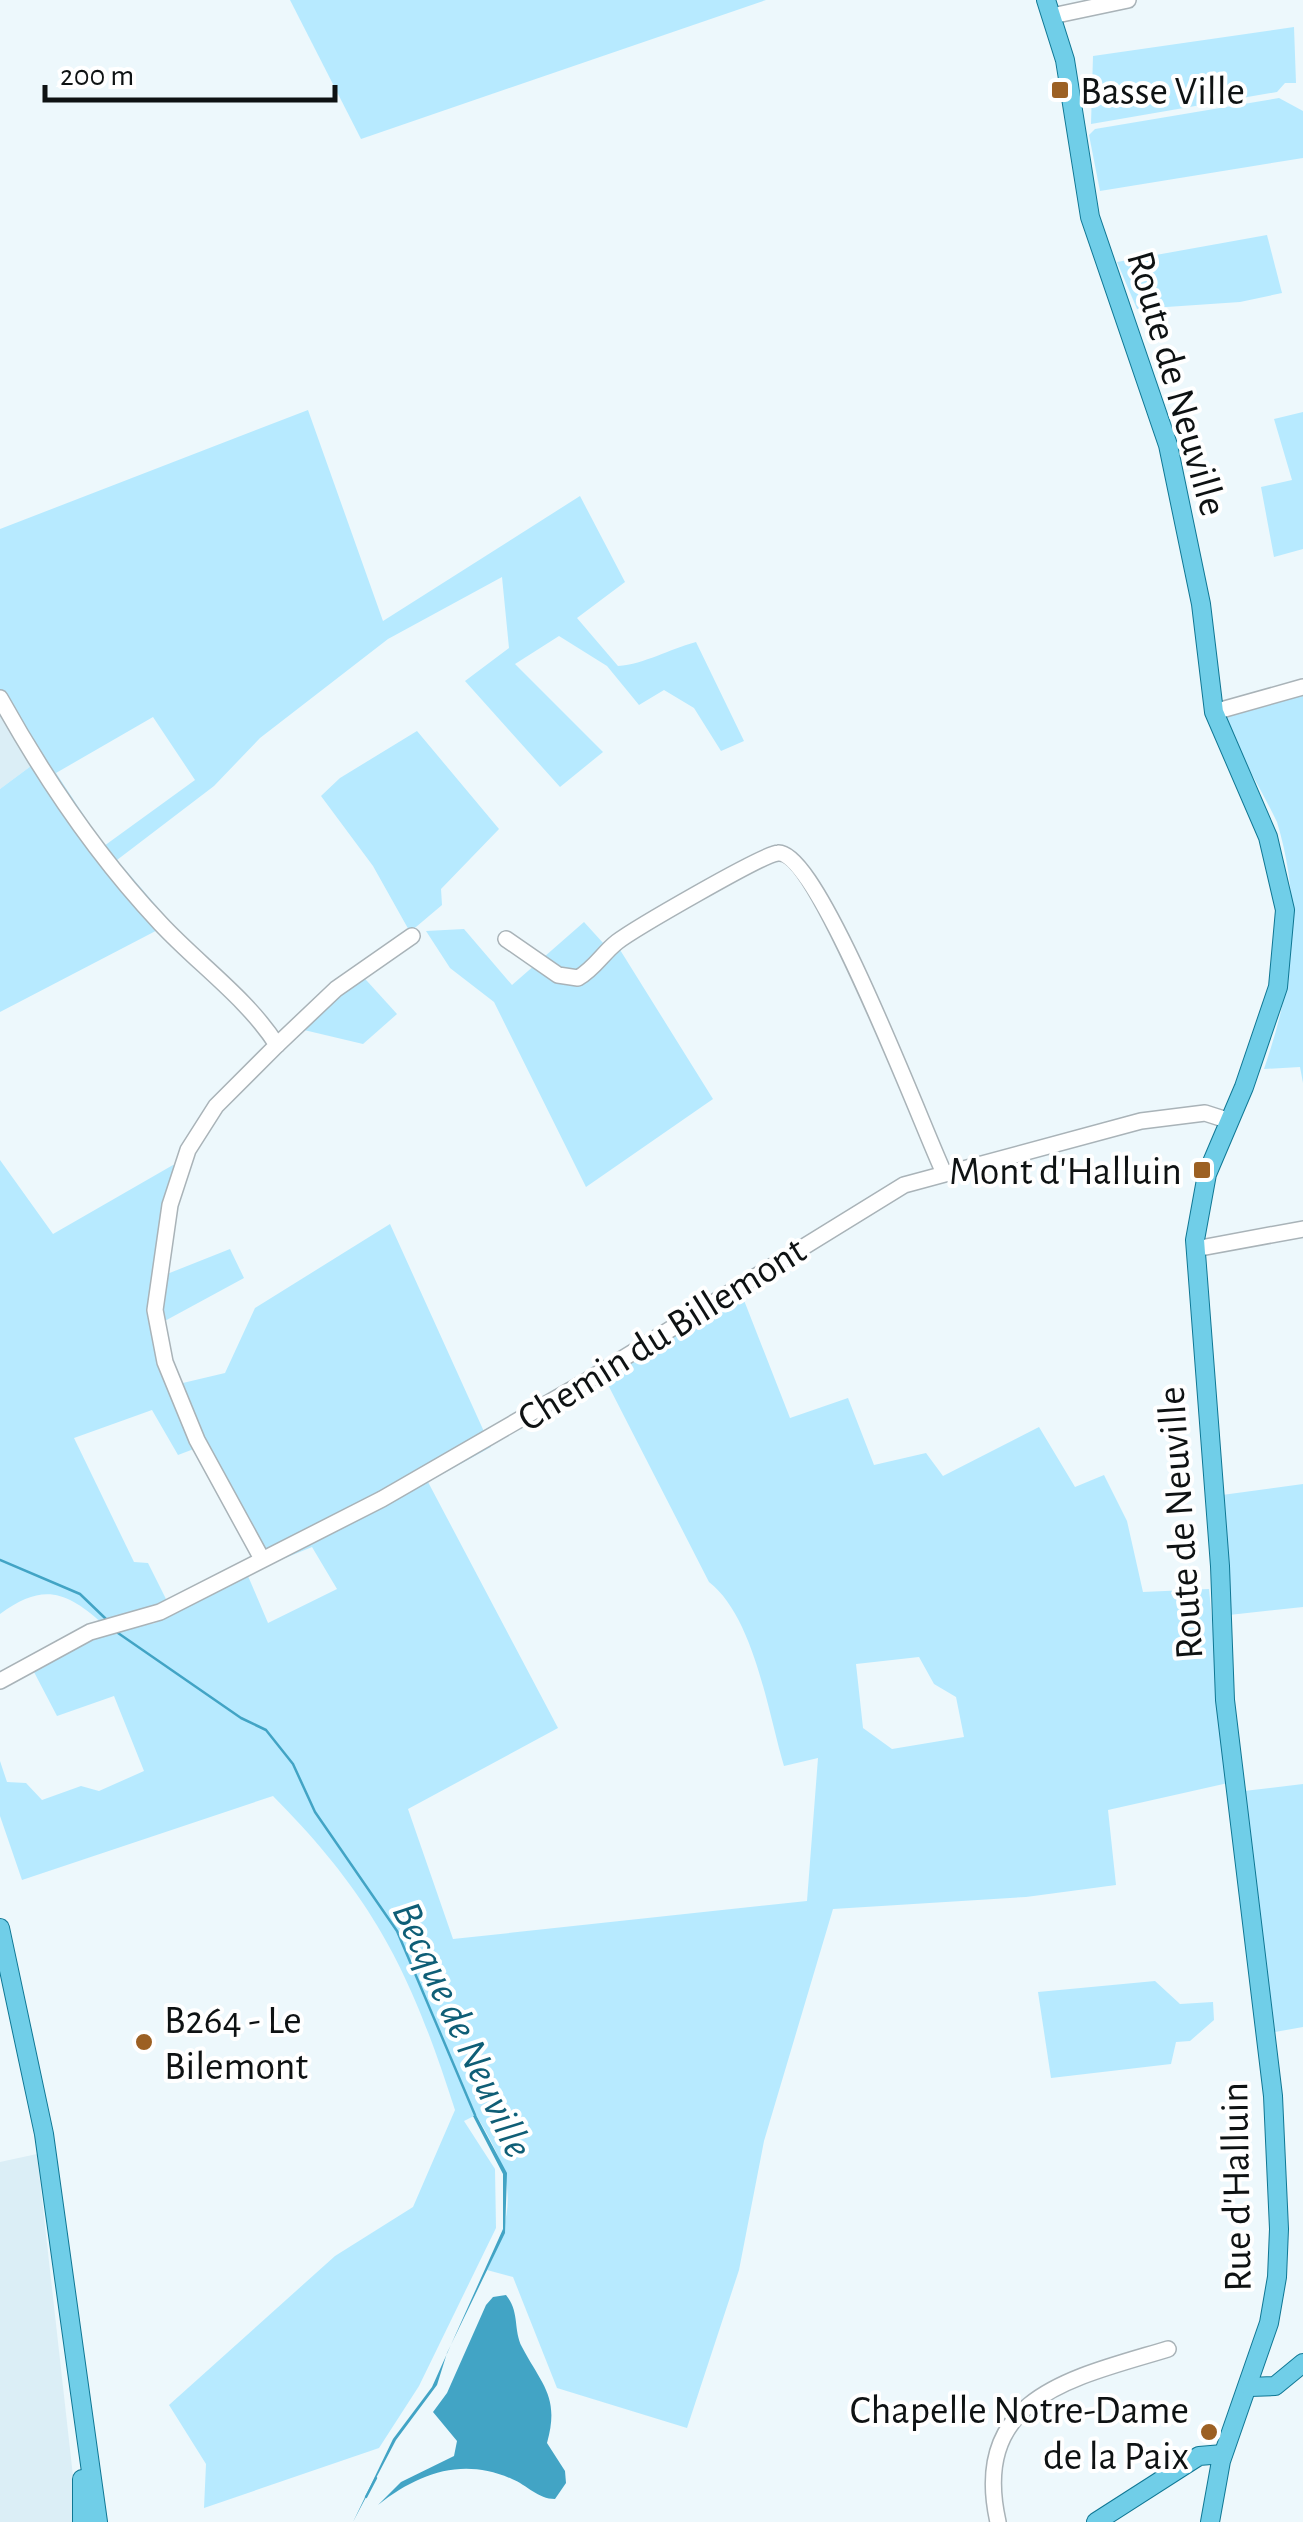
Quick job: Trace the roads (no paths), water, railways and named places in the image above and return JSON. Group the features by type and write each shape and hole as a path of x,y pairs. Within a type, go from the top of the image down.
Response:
{"main road":[{"name":"Route de Neuville","path":"1049,8 1065,60 1090,218 1168,445 1201,604 1214,712 1280,850 1294,927 1291,962 1280,1007 1200,1198 1195,1248 1220,1554 1225,1700 1256,1962"},
{"path":"0,1928 44,2134 98,2522"},
{"name":"Rue d'Halluin","path":"1210,2522 1221,2463 1253,2378 1274,2298 1279,2243 1273,2096 1256,1962"},
{"path":"1253,2378 1278,2374 1301,2364"},
{"path":"78,2399 82,2522"},
{"path":"1096,2522 1184,2469 1221,2463"}],"street":[{"path":"1049,8 1128,0"},
{"path":"1214,712 1303,686"},
{"path":"0,698 74,819 156,919 263,1024 277,1045"},
{"path":"506,938 558,975 578,978 619,940 776,853 790,856 808,875 852,959 944,1173"},
{"path":"262,1560 197,1440 166,1362 156,1310 170,1205 188,1150 216,1106 336,989 412,936"},
{"name":"Chemin du Billemont","path":"0,1681 90,1632 160,1612 343,1520 524,1418 882,1196 944,1173 1002,1162 1131,1123 1205,1113 1230,1121"},
{"path":"1195,1248 1303,1229"},
{"path":"998,2522 991,2489 992,2463 1000,2438 1018,2412 1082,2376 1168,2348"}],"waterway":[{"name":"Becque de Neuville","path":"0,1560 80,1594 106,1619"},
{"name":"Becque de Neuville","path":"118,1633 241,1718 266,1730 293,1764 315,1812 397,1931 475,2115"},
{"name":"Becque de Neuville","path":"366,2497 376,2478"}],"place":[{"name":"Basse Ville","path":"1060,90"},
{"name":"Mont d'Halluin","path":"1202,1170"},
{"name":"B264 - Le Bilemont","path":"144,2042"},
{"name":"Chapelle Notre-Dame de la Paix","path":"1209,2432"}]}
